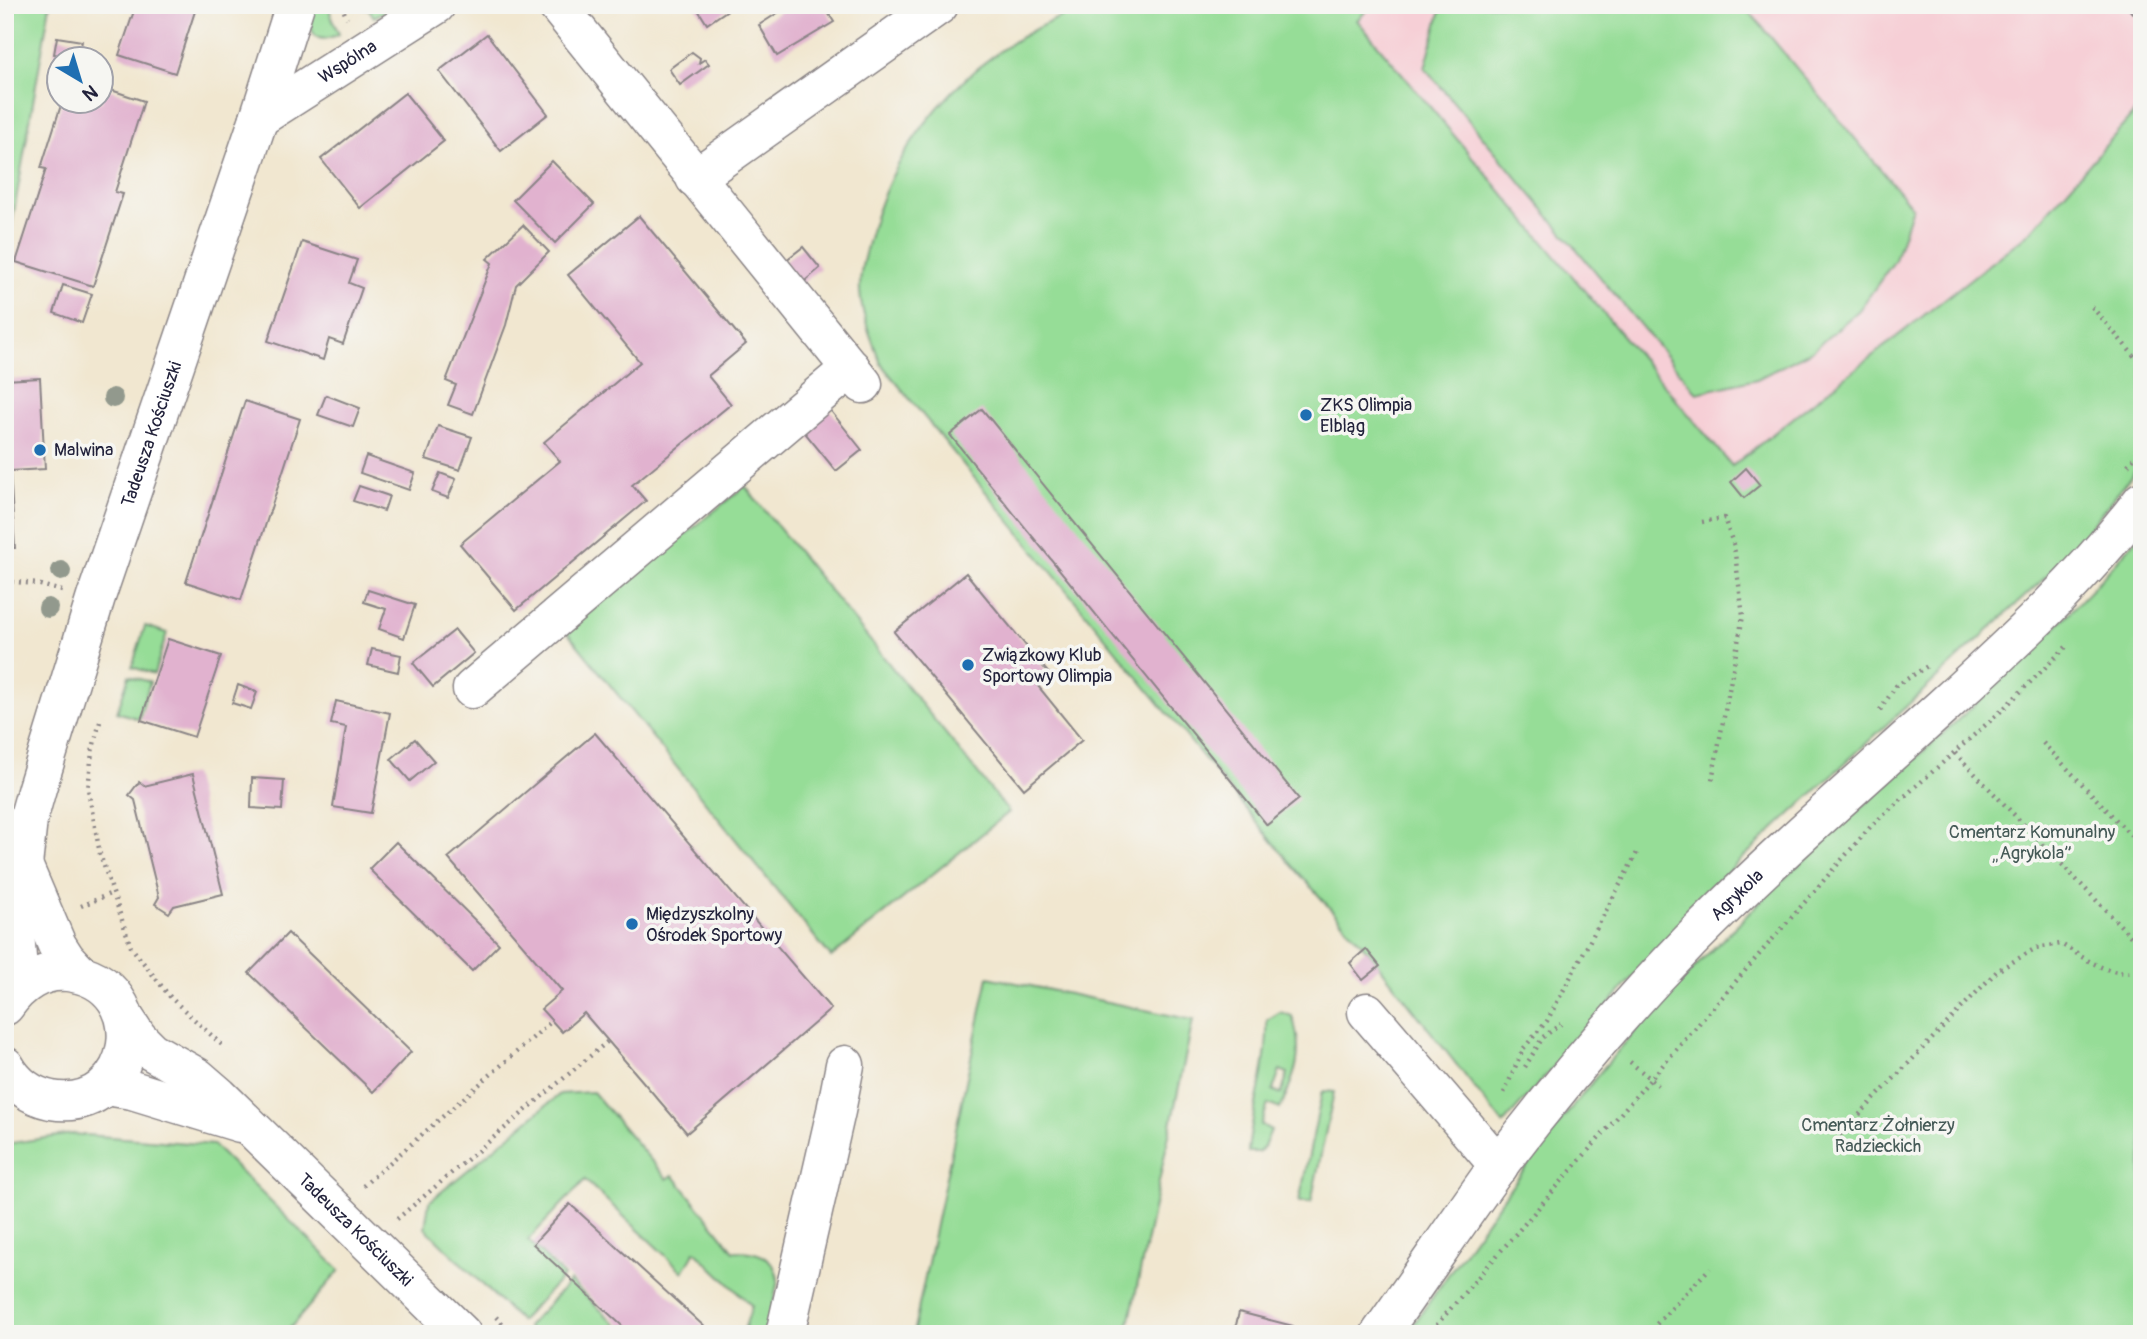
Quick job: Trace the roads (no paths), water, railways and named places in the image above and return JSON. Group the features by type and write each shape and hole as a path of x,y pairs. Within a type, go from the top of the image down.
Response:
{"street":[{"name":"Tadeusza Kościuszki","path":"10,999 18,970 13,908 23,865 28,820 37,788 96,597 295,5"},
{"name":"Wspólna","path":"259,118 436,5"},
{"path":"472,689 857,376 557,5"},
{"path":"695,178 939,5"},
{"name":"Agrykola","path":"1380,1334 1487,1154 1568,1077 1690,941 1770,864 2014,643 2100,554 2142,501"},
{"path":"23,865 57,945 80,974"},
{"path":"10,999 29,981 45,974 63,971 80,974"},
{"name":"Tadeusza Kościuszki","path":"80,974 96,980 109,991 138,1038 151,1051 197,1077 248,1126 477,1324"},
{"path":"1367,1012 1487,1154"},
{"path":"13,1083 44,1099 60,1101 76,1100 105,1086 117,1072 125,1056 128,1038 126,1020"},
{"path":"785,1334 845,1065"},
{"name":"Tadeusza Kościuszki","path":"105,1086 132,1090 248,1126"}],"place":[{"name":"ZKS Olimpia Elbląg","path":"1306,415"},
{"name":"Malwina","path":"40,450"},
{"name":"Związkowy Klub Sportowy Olimpia","path":"968,665"},
{"name":"Międzyszkolny Ośrodek Sportowy","path":"632,924"}],"park label":[{"name":"Cmentarz Komunalny „Agrykola”","path":"2032,842"},
{"name":"Cmentarz Żołnierzy Radzieckich","path":"1878,1135"}]}
